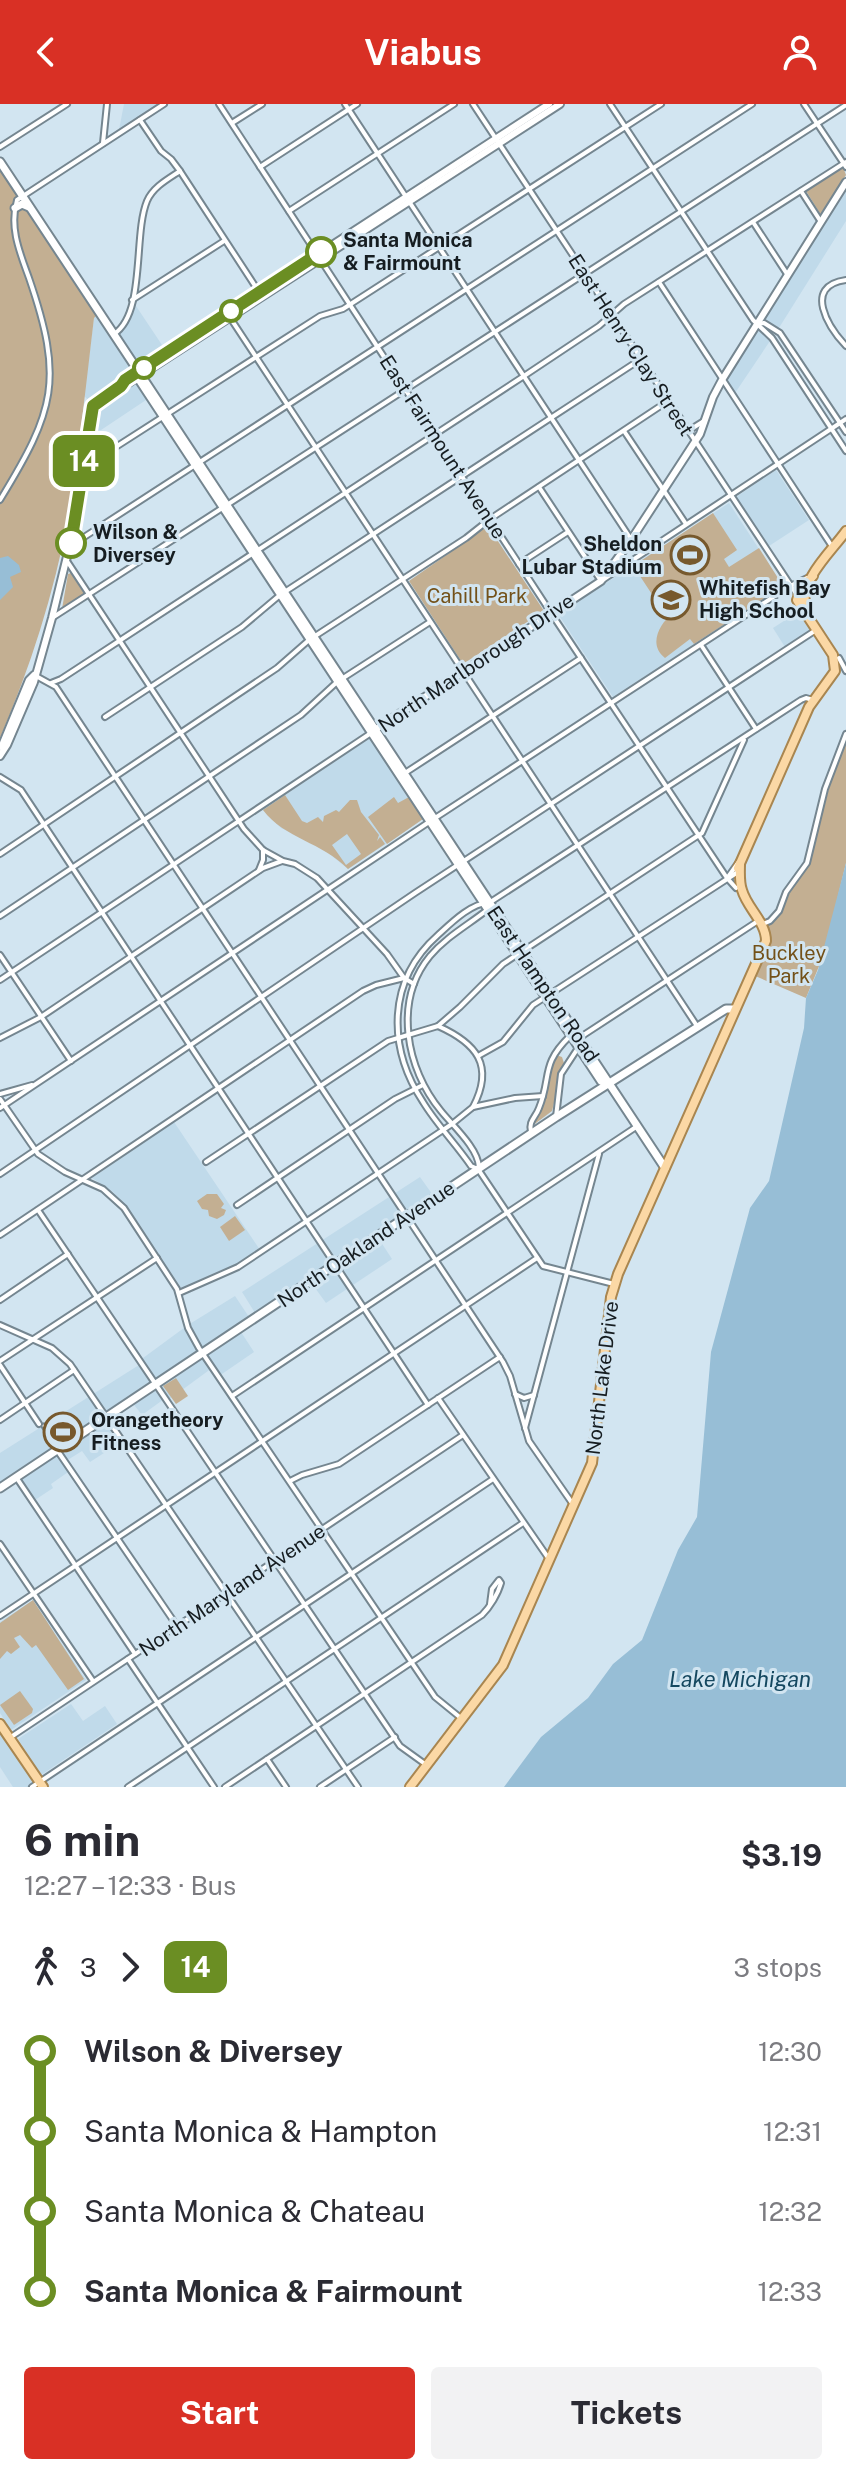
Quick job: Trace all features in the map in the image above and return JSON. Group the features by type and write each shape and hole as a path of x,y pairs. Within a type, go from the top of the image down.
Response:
{"main road":[{"name":"East Hampton Road","path":"0,162 401,776 607,1084"},
{"path":"15,208 22,204 30,208"},
{"path":"800,601 805,585 846,531"},
{"path":"800,601 804,597 805,585"},
{"name":"East Henry Clay Street","path":"800,601 841,672"},
{"name":"East Henry Clay Street","path":"818,629 839,658 841,672"},
{"path":"739,892 736,870 813,700 841,672"},
{"name":"East Fairmount Avenue","path":"739,892 759,923"},
{"name":"North Lake Drive","path":"410,1787 503,1665 592,1463 614,1284 762,950 766,938 759,923"},
{"name":"North Oakland Avenue","path":"0,1488 56,1447 155,1385 531,1133 697,1026 726,1009 735,1009"},
{"name":"East Hampton Road","path":"575,1036 579,1048 601,1081 607,1084"},
{"path":"607,1084 665,1168"},
{"path":"0,1724 38,1785"}],"street":[{"path":"0,147 67,104"},
{"path":"103,143 107,104"},
{"path":"0,500 34,442 50,382 46,331 14,227 17,200 164,104"},
{"name":"East Fairmount Avenue","path":"219,104 699,836 736,870 739,892"},
{"path":"232,123 262,104"},
{"path":"260,167 347,107 357,104"},
{"path":"289,211 454,104"},
{"name":"East Henry Clay Street","path":"473,104 800,601"},
{"path":"2,752 34,682 67,561 93,406 549,104"},
{"path":"497,141 560,104"},
{"path":"610,104 707,252 757,324 772,338 846,451"},
{"path":"83,468 320,316 350,305 661,104"},
{"path":"71,540 78,541 198,465 752,104"},
{"path":"51,683 524,376 612,316 624,304 845,164 804,104"},
{"path":"52,618 846,105"},
{"path":"347,107 640,553"},
{"path":"140,120 161,151 180,171 261,295"},
{"path":"114,334 127,321 147,201 161,184 180,171"},
{"name":"North Marlborough Drive","path":"0,980 462,670 601,581 695,442 722,380 846,182"},
{"path":"801,191 821,222"},
{"path":"753,222 787,274"},
{"path":"132,300 225,241"},
{"path":"846,280 831,285 822,301 829,325 846,346"},
{"path":"659,282 834,548"},
{"path":"229,316 697,1026"},
{"path":"757,324 764,323 780,333 846,432"},
{"path":"105,717 242,627 282,594 641,359"},
{"path":"0,854 277,668 311,638 466,538 668,401"},
{"path":"539,487 601,581 846,419"},
{"path":"688,431 706,420"},
{"path":"624,431 686,524"},
{"path":"519,564 569,532"},
{"path":"67,561 238,821 263,850 305,870 328,890 387,954 404,978 414,984"},
{"path":"2,1107 431,820 790,586 813,576"},
{"path":"790,586 805,585"},
{"path":"0,916 301,715 339,681 431,622"},
{"path":"0,1174 460,863 818,629"},
{"path":"701,645 756,729"},
{"path":"401,776 581,658"},
{"path":"34,675 51,683 500,1357 510,1376 524,1430 573,1504"},
{"path":"614,1284 543,1266 478,1169 471,1166 414,1088 399,1036 400,996 404,978 424,948 451,924 486,905 804,698 813,700"},
{"path":"531,1133 530,1123 540,1107 550,1061 575,1036 759,923 770,921 779,911 786,892 807,863 825,789 846,734"},
{"path":"206,1162 399,1036 438,1026 490,975 519,953 699,836 705,830 745,737"},
{"path":"0,777 21,790 428,1405"},
{"path":"259,871 263,850"},
{"path":"0,1038 41,1017 259,871 283,861"},
{"path":"478,1056 503,1042 533,1005 736,870"},
{"path":"478,1169 479,1161 423,1084 412,1053 408,1007 421,967 486,905"},
{"path":"0,955 71,1061"},
{"path":"0,1235 363,991 404,978"},
{"path":"179,1293 238,1267 473,1107 480,1092 482,1073 478,1056 464,1039 438,1026"},
{"path":"556,1117 561,1074 579,1048"},
{"path":"36,1084 0,1097 2,1107 50,1164 103,1189 119,1201 179,1293 188,1328 202,1353 435,1697 463,1719"},
{"path":"237,1205 423,1084"},
{"path":"473,1107 543,1096"},
{"path":"232,1396 636,1127"},
{"path":"524,1430 599,1153"},
{"path":"38,1210 403,1749 427,1765"},
{"path":"0,1300 68,1254"},
{"path":"0,1616 538,1257"},
{"path":"157,1258 0,1363 177,1626"},
{"path":"0,1325 35,1339 63,1357 75,1370 358,1787"},
{"path":"290,1481 339,1464 500,1357"},
{"path":"0,1420 75,1370"},
{"path":"515,1394 524,1398 534,1395"},
{"path":"438,1398 549,1559"},
{"name":"North Maryland Avenue","path":"0,1744 463,1435"},
{"path":"16,1477 135,1654"},
{"path":"38,1785 493,1479"},
{"path":"128,1787 523,1523"},
{"path":"0,1544 94,1682"},
{"path":"225,1787 482,1615 490,1604 500,1586 499,1580 492,1589 490,1604"},
{"path":"128,1659 214,1787"},
{"path":"320,1787 395,1737"},
{"path":"267,1759 286,1787"}],"shaded area":[{"path":"124,104 159,104 119,130"},
{"path":"846,182 846,221 777,331 764,323 758,324 772,338 733,396 722,380"},
{"path":"134,303 166,351 132,373 149,398 101,430 93,431 97,408 84,396 94,318 97,315 114,340 129,322"},
{"path":"776,470 809,520 769,546 736,497"},
{"name":"Whitefish Bay High School","path":"729,503 783,586 613,697 558,614"},
{"path":"801,610 812,630 785,647 773,628"},
{"path":"370,738 423,819 348,869 321,847 281,828 263,810"},
{"path":"174,1122 260,1250 226,1271 182,1289 124,1204 92,1178"},
{"path":"420,1177 435,1198 377,1236 392,1259 326,1303 310,1281 257,1316 242,1292"},
{"path":"235,1296 251,1320 239,1329 254,1352 219,1376 212,1368 142,1415 131,1401 107,1417 115,1430 97,1442 104,1453 90,1462 82,1451 66,1461 71,1470 51,1484 53,1488 32,1502 16,1477 0,1488 0,1453 139,1365 139,1361 188,1325"},
{"path":"33,1600 86,1680 11,1730 0,1713 0,1622"},
{"path":"71,1704 83,1721 105,1706 117,1724 41,1775 18,1739"},
{"path":"0,1724 43,1787 13,1787 0,1767"}],"green space":[{"path":"843,167 846,175 821,215 806,191"},
{"path":"0,168 97,315 94,318 76,468 56,575 40,630 0,738"},
{"path":"713,513 737,550 724,559 729,567 759,548 783,586 694,644 690,639 665,658 657,647 657,635 673,613 669,606 679,597 674,591 657,602 638,573 636,564"},
{"name":"Cahill Park","path":"488,526 544,611 463,664 409,581"},
{"path":"71,573 85,595 62,609 68,574"},
{"name":"Buckley Park","path":"846,743 846,863 824,954 806,998 753,975 769,941 768,925 781,913 790,892 809,863 830,784"},
{"path":"285,795 302,821 307,823 318,817 323,822 324,816 336,810 339,812 350,800 357,800 361,812 379,835 377,841 380,837 385,844 348,869 327,852 282,828 263,810","holes":["347,834 361,854 346,865 332,845"]},
{"path":"394,797 398,803 409,797 423,819 387,844 368,817"},
{"path":"556,1055 562,1057 564,1063 552,1111 532,1126 543,1104 548,1072"},
{"path":"207,1194 217,1194 224,1204 221,1208 226,1210 224,1215 217,1219 209,1216 208,1210 202,1209 197,1201"},
{"path":"235,1216 245,1230 229,1241 220,1227"},
{"path":"176,1378 188,1396 176,1404 163,1386"},
{"path":"33,1600 84,1679 68,1690 36,1645 32,1648 20,1635 14,1638 20,1647 11,1654 7,1651 0,1659 0,1623"},
{"path":"20,1691 33,1709 32,1713 14,1725 0,1705"}],"water":[{"path":"8,556 19,565 21,572 10,577 13,587 0,600 0,558"},
{"name":"Lake Michigan","path":"846,863 846,1787 504,1787 541,1737 588,1698 613,1664 642,1640 678,1550 697,1517 711,1352 750,1208 769,1181 804,1028 806,998 818,970"}],"bus line":[{"name":"14","path":"71,543 93,406 125,380 321,252"}],"place":[{"name":"Santa Monica & Fairmount","path":"321,252"},
{"name":"Wilson & Diversey","path":"71,543"},
{"name":"Sheldon Lubar Stadium","path":"690,555"},
{"name":"Whitefish Bay High School","path":"671,600"},
{"name":"Orangetheory Fitness","path":"63,1432"}]}
